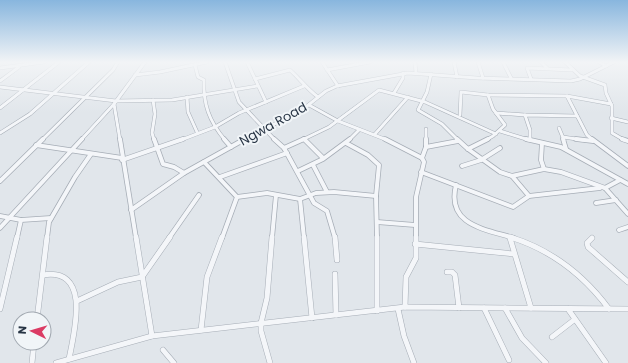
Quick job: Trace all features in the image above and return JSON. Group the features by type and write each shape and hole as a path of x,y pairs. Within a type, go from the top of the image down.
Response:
{"street":[{"path":"0,108 38,79"},
{"path":"0,133 27,116 70,79"},
{"path":"0,181 104,79"},
{"path":"0,228 72,151 115,102 132,79"},
{"path":"202,79 204,80 202,95 203,103 213,127 231,147"},
{"path":"229,79 233,90 246,111 284,148 298,171 314,203 325,209 329,215 337,243 337,260"},
{"path":"255,79 257,86 266,102"},
{"path":"300,79 304,86 318,97"},
{"path":"333,79 338,86"},
{"name":"Ngwa Road","path":"131,210 184,173 309,105 328,90 338,86 373,79"},
{"path":"394,93 402,79"},
{"path":"430,79 427,92 418,108 419,111 442,124 458,141 481,160 500,172 512,176 544,169 561,172 603,188 628,214"},
{"name":"Ngwa Road","path":"531,79 569,82 580,79"},
{"path":"586,79 604,84 611,104 613,135 628,141"},
{"path":"0,87 86,97 115,102 187,98 257,86"},
{"path":"36,145 122,159 157,149 213,127 304,86"},
{"path":"284,148 338,121 378,90 422,101 460,116 496,134"},
{"path":"460,116 460,93 488,95 567,96 611,104"},
{"path":"468,149 496,134 505,123 496,113 488,95"},
{"path":"567,96 585,132 593,141 628,166"},
{"path":"375,134 408,97"},
{"path":"187,98 188,112 197,132"},
{"path":"153,100 155,114 152,129 157,149 164,164 174,166 184,173"},
{"path":"115,102 122,159 152,336"},
{"path":"309,105 338,121 359,130 375,134 422,158"},
{"path":"496,113 577,116"},
{"path":"525,115 530,130 530,140"},
{"path":"611,118 628,122"},
{"path":"559,128 566,149"},
{"path":"405,307 406,277 416,258 416,197 424,162 422,158 426,147 426,129"},
{"path":"298,171 312,165 346,143 359,130"},
{"path":"500,130 542,144 566,149 628,184"},
{"path":"563,137 593,141"},
{"path":"304,139 323,158"},
{"path":"426,147 458,141"},
{"path":"346,143 368,155 379,165 376,196 377,311"},
{"path":"542,144 541,160 544,169"},
{"path":"462,166 481,160 500,148"},
{"path":"220,177 244,167 287,153"},
{"path":"38,311 48,227 51,218 91,154"},
{"path":"204,162 237,196"},
{"path":"312,165 327,192"},
{"path":"421,172 513,207 529,196 603,188 620,180"},
{"path":"512,176 529,196"},
{"path":"456,185 455,208 459,215 492,232 528,243 573,268 599,294 610,309"},
{"path":"237,196 260,193 300,199 309,195 327,192 376,196"},
{"path":"77,301 118,282 142,277 199,195"},
{"path":"270,363 261,331 261,323 267,298 276,195"},
{"path":"202,330 206,281 237,196"},
{"path":"300,199 312,318"},
{"path":"596,203 616,200"},
{"path":"0,216 21,220 51,218"},
{"path":"0,309 21,220"},
{"path":"377,222 415,225"},
{"path":"619,230 628,227"},
{"path":"510,238 531,308"},
{"path":"592,238 587,243 588,247 628,282"},
{"path":"415,244 514,254"},
{"path":"447,272 452,272 455,275 459,308"},
{"path":"43,275 53,273 60,274 72,287 77,301 72,360"},
{"path":"334,274 336,316"},
{"path":"56,363 72,360 152,336 405,307 628,310"},
{"path":"484,308 509,360"},
{"path":"505,308 515,330 521,339 546,363"},
{"path":"398,309 404,336 414,363"},
{"path":"568,309 574,320 606,363"},
{"path":"552,337 574,320"},
{"path":"163,350 174,363"},
{"path":"32,363 33,351"}]}
